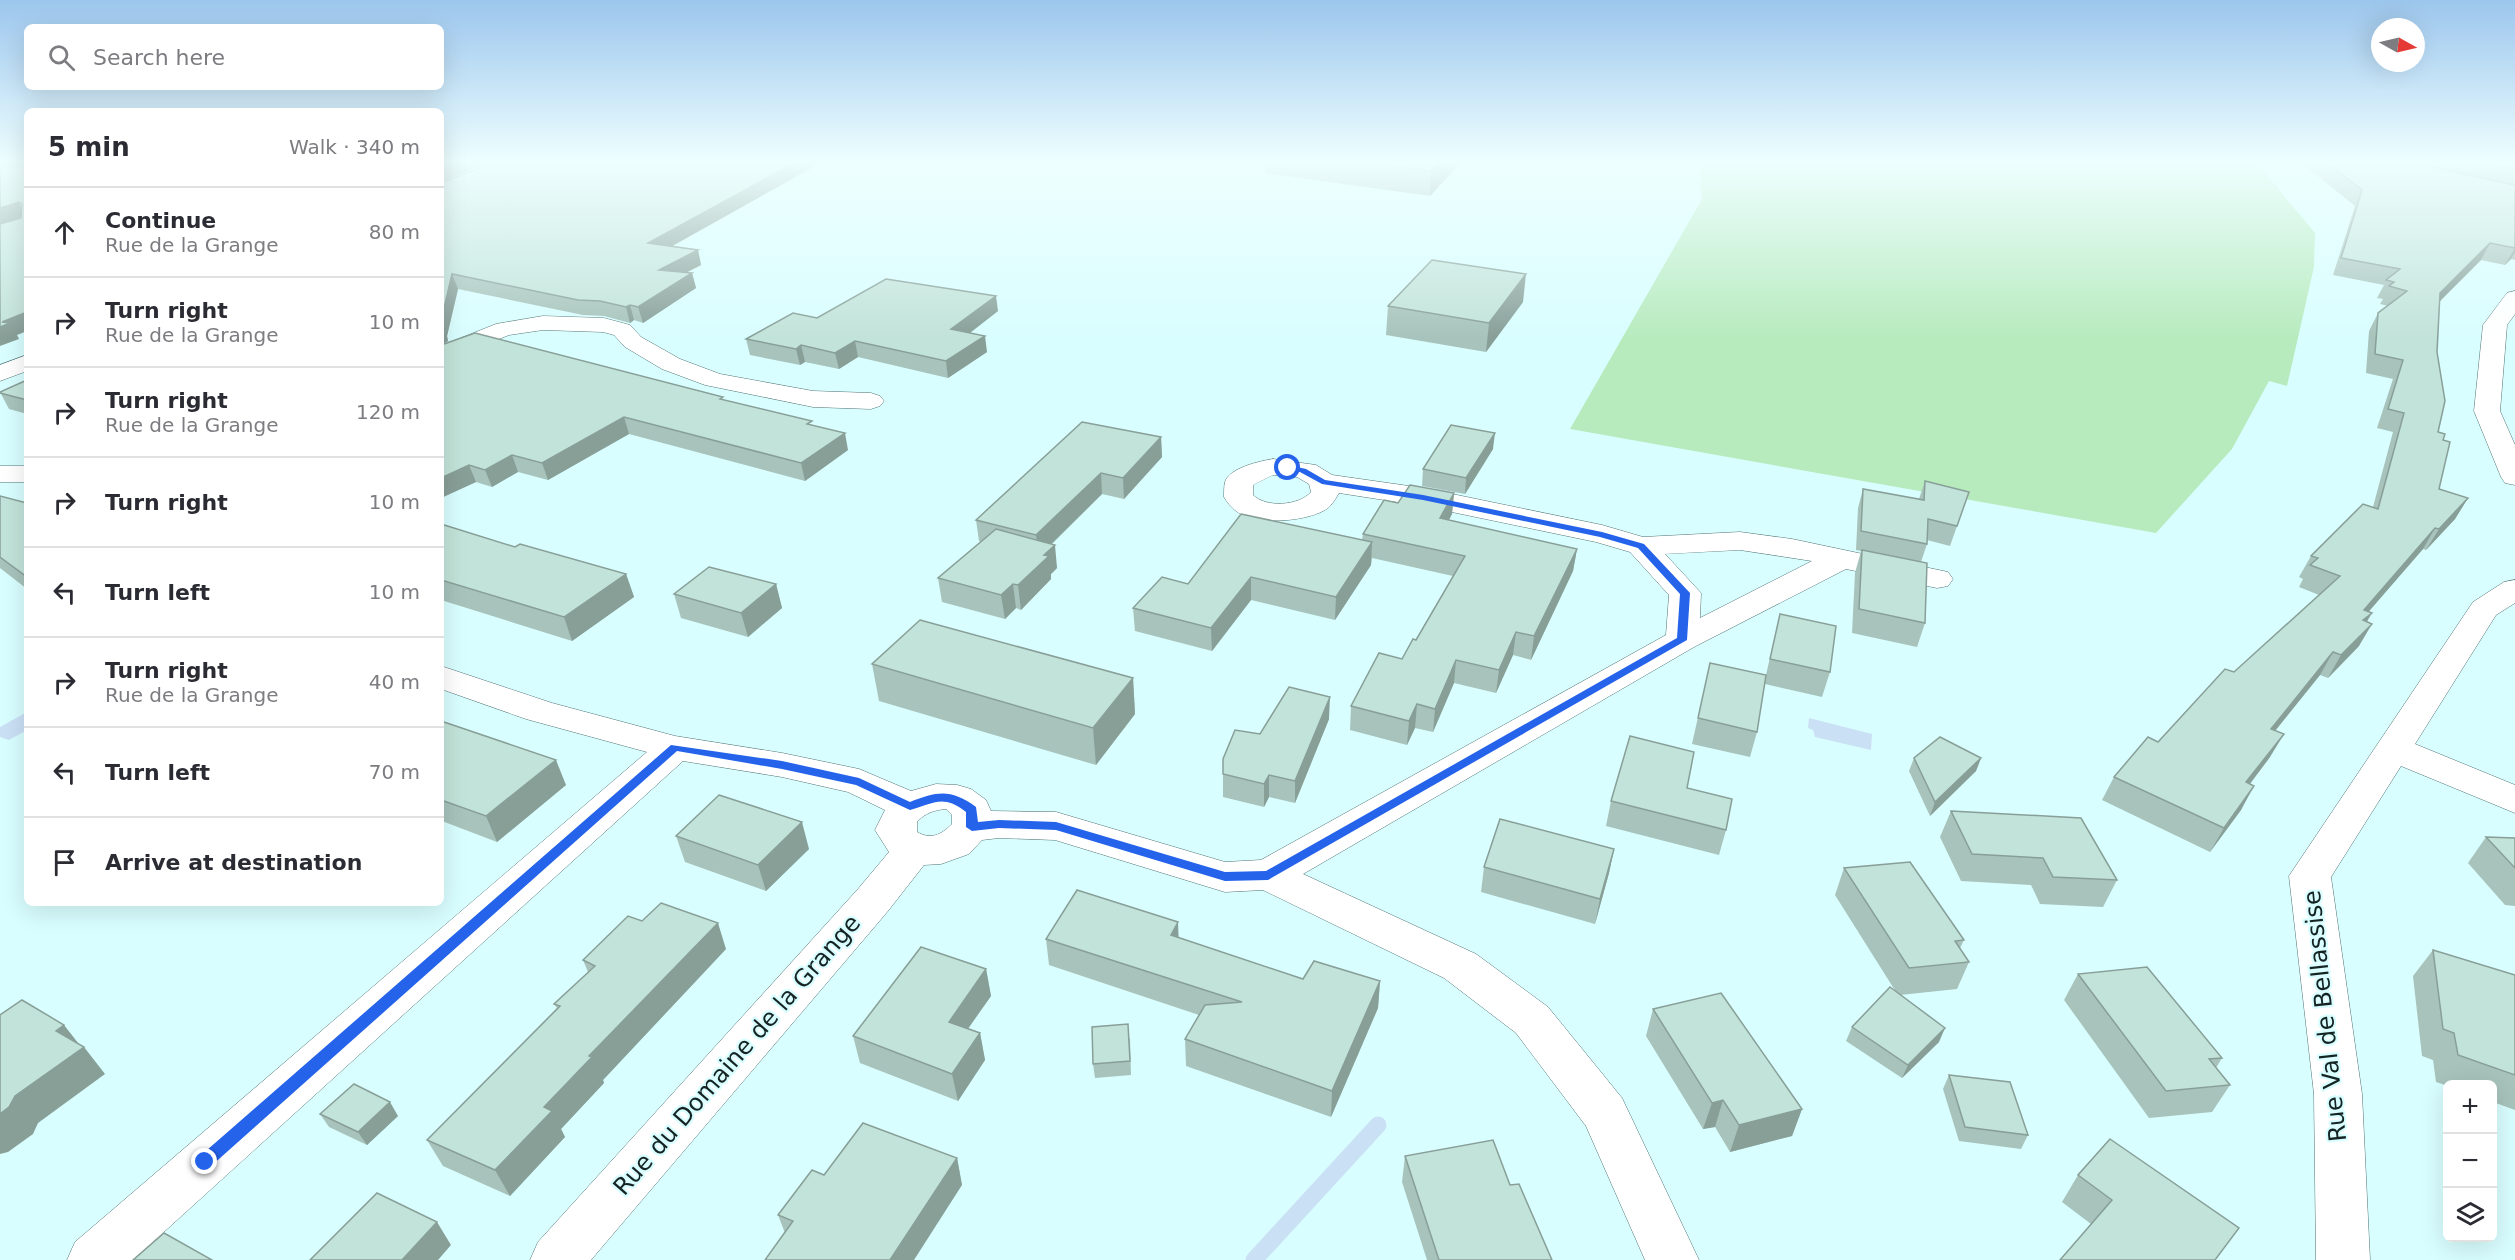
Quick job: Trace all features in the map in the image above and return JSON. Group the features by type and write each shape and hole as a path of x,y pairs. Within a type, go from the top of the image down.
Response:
{"street":[{"path":"2515,298 2495,325 2487,411 2515,477"},
{"path":"444,354 504,329 543,323 604,325 622,330 633,342 671,364 714,380 813,399 871,401"},
{"path":"0,374 24,363"},
{"path":"0,474 24,474"},
{"path":"1322,482 1423,497 1602,534 1641,546 1740,541 1792,548 1839,560 1937,579"},
{"path":"1641,546 1685,593 1682,640"},
{"path":"1268,875 1682,640 1839,560"},
{"name":"Rue Val de Bellassise","path":"2343,1260 2338,1094 2310,876 2484,609 2515,589"},
{"path":"444,678 539,711 675,747 782,765 859,782 936,850 958,842 972,827 999,824 1056,826 1225,876 1268,875 1460,966 1532,1020 1605,1113 1672,1260"},
{"path":"94,1260 675,747"},
{"path":"2393,749 2515,800"},
{"path":"912,828 932,797 957,798 972,810 972,827"},
{"name":"Rue du Domaine de la Grange","path":"557,1260 873,900 912,828"}],"green space":[{"path":"1690,220 2304,220 2315,233 2314,267 2287,386 2269,381 2232,449 2156,533 1570,429"}],"water":[{"path":"24,714 24,732 9,740 0,737 0,727"},
{"path":"1809,718 1872,734 1871,750 1815,737 1813,730 1808,728"}],"building":[{"path":"24,220 24,313 2,322 10,323 0,327 0,224"},
{"path":"444,220 690,220 648,243 698,250 659,270 692,273 638,307 578,300 452,274 444,308"},
{"path":"2353,220 2515,220 2515,248 2490,243 2440,293 2437,352 2445,401 2438,432 2445,434 2443,440 2450,442 2439,489 2468,498 2439,529 2435,528 2364,610 2372,613 2363,620 2372,624 2341,655 2333,652 2271,729 2284,734 2246,782 2254,786 2224,828 2114,777 2148,737 2158,742 2225,669 2234,672 2340,576 2310,565 2318,558 2311,556 2363,504 2378,509 2404,413 2388,409 2403,360 2375,354 2378,313 2407,291 2389,286 2394,282 2386,280 2400,269 2341,258"},
{"path":"1432,260 1526,274 1489,323 1388,306"},
{"path":"886,279 996,296 951,329 985,336 946,361 855,341 835,353 801,345 796,349 746,339 793,313 817,318"},
{"path":"475,333 723,397 720,399 812,421 807,424 845,433 801,463 624,417 542,463 512,455 485,470 469,465 444,477 444,344"},
{"path":"24,381 24,399 0,392"},
{"path":"1082,422 1161,437 1123,478 1101,473 1036,535 976,520"},
{"path":"1451,425 1495,433 1466,478 1423,469"},
{"path":"1925,481 1969,492 1957,526 1928,519 1927,544 1861,531 1863,489 1924,500"},
{"path":"1410,485 1454,493 1440,518 1577,549 1534,636 1516,632 1499,670 1456,660 1435,709 1417,704 1409,721 1351,706 1379,653 1402,659 1413,639 1416,640 1465,556 1363,534 1384,500 1398,503"},
{"path":"0,496 24,502 24,575 0,557"},
{"path":"1241,514 1372,542 1336,597 1251,577 1211,628 1133,608 1162,577 1188,584"},
{"path":"444,525 515,547 520,544 626,574 564,617 444,581"},
{"path":"996,529 1055,545 1044,555 1049,556 1018,585 1013,584 1001,595 938,578"},
{"path":"1862,550 1927,563 1925,623 1859,609"},
{"path":"709,567 776,584 741,613 674,594"},
{"path":"1780,614 1836,626 1830,672 1770,659"},
{"path":"920,620 1133,678 1093,728 872,664"},
{"path":"1710,663 1766,675 1757,732 1698,718"},
{"path":"1289,687 1330,697 1295,781 1269,775 1264,784 1223,774 1223,759 1235,730 1260,734"},
{"path":"444,722 556,760 486,816 444,801"},
{"path":"1630,736 1694,752 1687,788 1732,799 1726,830 1611,801"},
{"path":"1940,737 1981,758 1935,802 1914,758"},
{"path":"719,795 802,822 758,865 676,836"},
{"path":"1951,811 2081,818 2117,880 2053,877 2043,858 1972,854"},
{"path":"1500,819 1614,849 1600,899 1484,867"},
{"path":"2486,837 2515,838 2515,868"},
{"path":"1910,862 1964,940 1955,941 1969,962 1909,968 1844,868"},
{"path":"1077,890 1178,922 1171,935 1303,979 1314,961 1380,981 1332,1091 1185,1039 1205,1005 1242,1002 1046,939"},
{"path":"661,903 718,923 589,1056 592,1057 544,1107 552,1111 495,1170 427,1140 560,1006 554,1004 595,966 583,960 628,916 642,921"},
{"path":"921,947 986,969 949,1022 980,1033 952,1074 853,1036"},
{"path":"2433,950 2515,975 2515,1075 2458,1055 2454,1033 2443,1029"},
{"path":"2147,967 2222,1058 2209,1059 2230,1085 2166,1091 2078,974"},
{"path":"1890,987 1945,1028 1908,1065 1852,1027"},
{"path":"1721,993 1802,1109 1739,1125 1723,1100 1712,1103 1653,1009"},
{"path":"22,1000 64,1025 56,1031 84,1047 15,1096 9,1107 0,1114 0,1015"},
{"path":"1128,1024 1130,1061 1093,1064 1092,1027"},
{"path":"1949,1075 2010,1082 2028,1135 1965,1127"},
{"path":"354,1084 390,1102 358,1132 320,1114"},
{"path":"863,1123 957,1158 890,1260 765,1260 793,1221 778,1215 812,1170 824,1175"},
{"path":"2110,1139 2239,1228 2215,1260 2060,1260 2112,1200 2078,1175"},
{"path":"1493,1140 1510,1185 1519,1184 1552,1260 1439,1260 1405,1156"},
{"path":"377,1193 437,1222 402,1260 310,1260"},
{"path":"164,1233 212,1260 133,1260"}],"waterway":[{"path":"1254,1260 1378,1125"}],"route":[{"path":"205,1162 675,747 782,765 859,782 910,806 932,797 957,798 972,810 974,818 972,827 999,824 1056,826 1117,846 1225,876 1268,875 1682,640 1685,593 1641,546 1602,534 1423,497 1322,482 1303,470 1288,468"}]}
